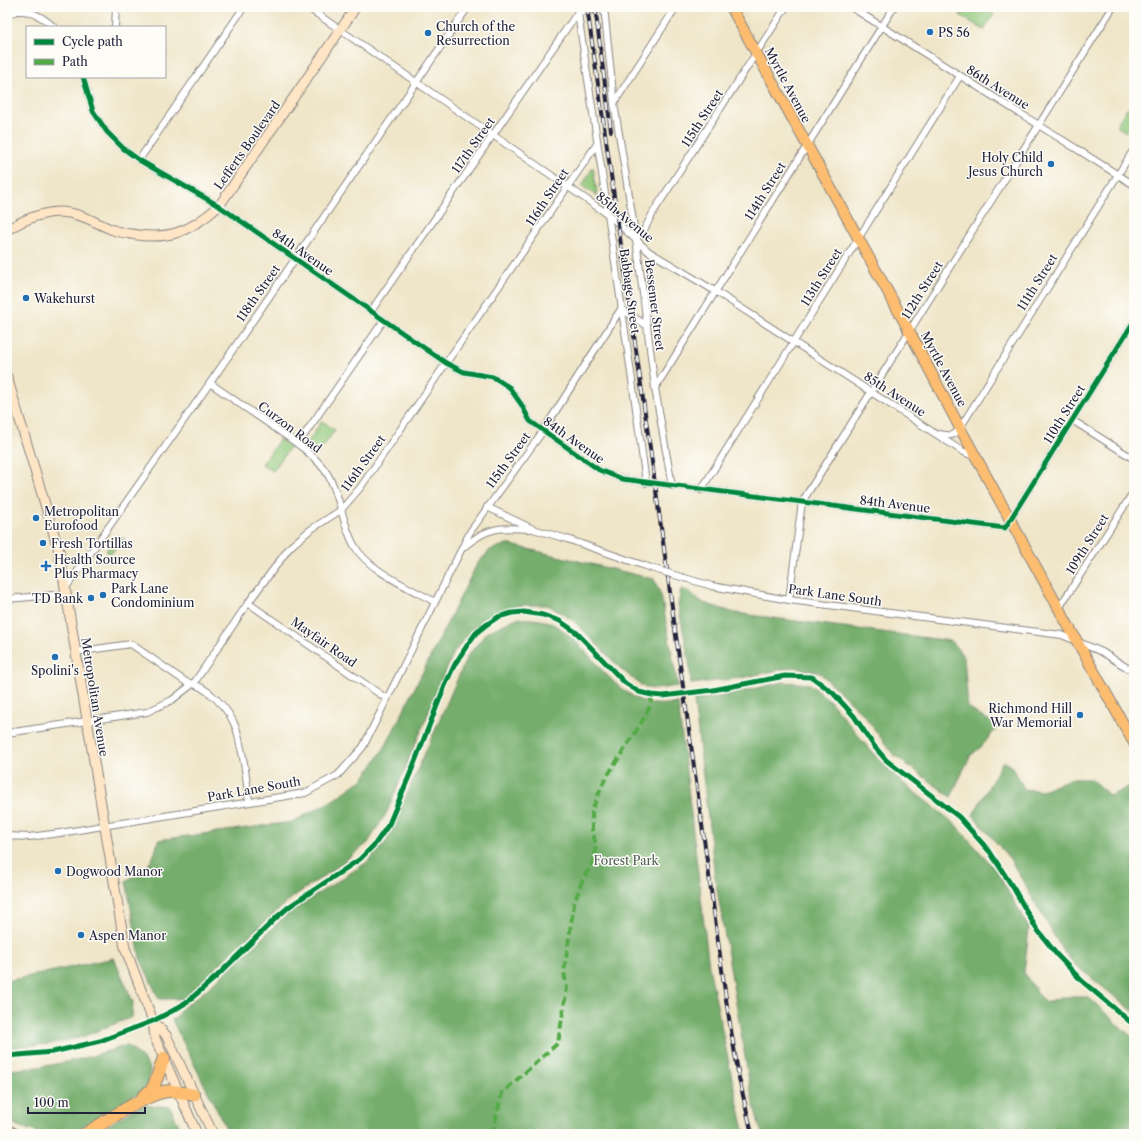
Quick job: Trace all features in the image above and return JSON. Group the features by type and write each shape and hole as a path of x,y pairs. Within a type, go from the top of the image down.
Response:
{"highway":[{"path":"137,1103 152,1088 164,1058"},
{"path":"85,1134 137,1103 156,1094 170,1091 194,1095"},
{"path":"7,1131 13,1134"}],"main road":[{"name":"Lefferts Boulevard","path":"7,230 16,224 42,214 62,212 86,217 115,230 145,236 176,234 202,221 219,206 356,7"},
{"name":"Myrtle Avenue","path":"732,7 909,331 960,428 1134,742"},
{"name":"Metropolitan Avenue","path":"7,377 59,551 124,948 153,1021 155,1038 197,1134"},
{"name":"Metropolitan Avenue","path":"153,1021 166,1035 213,1134"}],"street":[{"path":"115,26 116,7"},
{"path":"139,160 244,7"},
{"name":"85th Avenue","path":"307,7 609,215 648,251 715,291 962,451 977,458"},
{"name":"118th Street","path":"65,592 468,7"},
{"path":"614,103 676,7"},
{"name":"115th Street","path":"636,239 644,230 654,211 786,7"},
{"name":"86th Avenue","path":"851,7 1134,185"},
{"name":"114th Street","path":"655,388 894,7"},
{"name":"112th Street","path":"789,600 802,502 1113,7"},
{"path":"577,10 604,8"},
{"name":"Bessemer Street","path":"604,8 614,103 636,239 655,388 672,486"},
{"path":"7,15 20,9 35,14 53,26"},
{"name":"117th Street","path":"371,311 493,135 577,10"},
{"name":"Babbage Street","path":"577,10 609,215 646,482"},
{"name":"113th Street","path":"701,490 960,76"},
{"name":"84th Avenue","path":"83,78 93,111 107,132 124,149 139,160 219,206 446,363 464,372 493,377 509,387 522,404 530,421 600,470 622,479 1005,528 1010,518"},
{"name":"116th Street","path":"7,733 147,712 172,700 194,683 248,603 290,548 310,530 342,510 360,488 597,144"},
{"name":"111th Street","path":"960,428 1134,149"},
{"path":"621,309 646,325"},
{"name":"115th Street","path":"487,508 543,431 621,309"},
{"path":"298,444 384,320"},
{"name":"110th Street","path":"1010,518 1134,321"},
{"name":"Curzon Road","path":"210,382 298,444 312,456 324,469 334,486 353,544 361,555 384,573 435,602"},
{"path":"1072,420 1134,459"},
{"path":"936,434 950,436 956,434 960,428"},
{"name":"109th Street","path":"1059,608 1134,491"},
{"name":"Park Lane South","path":"7,836 30,837 60,834 305,793 338,775 363,747 470,532 487,508 533,529 651,568 712,586 789,600 1062,635 1102,652 1133,669"},
{"name":"Park Lane South","path":"462,548 480,534 498,528 533,529"},
{"path":"7,599 65,592"},
{"name":"Mayfair Road","path":"248,603 387,699"},
{"path":"75,652 131,644 186,682 194,683 211,694 223,705 236,728 245,764 249,802"}],"green space":[{"path":"965,7 987,7 986,8 994,14 984,30 960,15"},
{"path":"1127,108 1134,112 1134,120 1126,132 1116,126"},
{"path":"593,167 597,193 597,196 582,186"},
{"path":"322,421 335,430 317,455 306,445"},
{"path":"280,439 290,447 273,471 262,464"},
{"path":"118,535 125,540 122,544 119,543 111,554 106,551"},
{"path":"507,544 654,579 661,595 678,686 655,689 642,686 621,669 574,621 548,605 523,605 499,612 473,629 454,652 387,812 368,843 333,870 294,896 183,999 159,999 140,958 126,881 145,868 151,861 155,853 158,840 292,822 330,802 363,779 385,747 477,564 490,550"},
{"path":"681,589 687,591 704,603 735,613 951,641 964,657 968,707 980,716 999,725 982,746 970,756 951,797 893,754 863,714 820,673 794,667 740,678 691,684 689,661 678,605"},
{"name":"Forest Park","path":"517,618 550,622 565,632 576,642 617,685 642,701 655,704 678,703 709,967 745,1134 229,1134 172,1020 176,1018 180,1010 205,991 288,913 366,863 386,842 467,657 487,632"},
{"path":"783,682 810,684 830,701 871,751 898,779 955,824 996,870 1029,928 1024,973 1045,1003 1061,997 1088,997 1134,1039 1134,1134 762,1134 752,1099 715,877 694,700 719,697"},
{"path":"1003,761 1013,767 1024,789 1043,791 1069,779 1091,779 1110,796 1134,784 1134,1012 1074,964 1060,946 1010,859 973,815"},
{"path":"114,958 133,1002 132,1017 82,1037 49,1044 7,1048 7,981"},
{"path":"127,1045 142,1058 150,1069 148,1085 139,1093 78,1130 57,1134 42,1134 18,1126 7,1120 7,1070 68,1062"},
{"path":"145,1105 170,1107 183,1134 94,1134 133,1110"}],"railway":[{"path":"587,7 653,469 727,1006 739,1078 752,1134"},
{"path":"595,7 611,131"}],"marked path":[{"path":"492,1134 502,1093 558,1043 567,988 564,972 574,904 582,881 594,860 596,845 592,830 592,810 604,781 640,725 650,706 652,695"}],"cycle path":[{"path":"83,78 93,111 107,132 124,149 139,160 219,206 446,363 464,372 493,377 509,387 521,404 530,421 599,470 622,479 1005,528 1134,321"},
{"path":"7,1056 53,1052 100,1041 153,1021 174,1010 187,1002 216,977 290,906 360,859 375,844 389,824 446,683 455,664 468,644 476,633 498,617 512,613 524,612 543,615 560,621 577,633 625,683 639,692 652,695 663,696 713,690 785,676 812,677 833,693 854,716 874,746 886,760 959,817 990,852 1014,889 1036,928 1057,955 1082,981 1134,1025"}],"place":[{"name":"PS 56","path":"930,32"},
{"name":"Church of the Resurrection","path":"428,33"},
{"name":"Holy Child Jesus Church","path":"1051,164"},
{"name":"Wakehurst","path":"26,298"},
{"name":"Metropolitan Eurofood","path":"36,518"},
{"name":"Fresh Tortillas","path":"43,543"},
{"name":"Health Source Plus Pharmacy","path":"46,566"},
{"name":"Park Lane Condominium","path":"103,595"},
{"name":"TD Bank","path":"91,598"},
{"name":"Spolini's","path":"55,657"},
{"name":"Richmond Hill War Memorial","path":"1080,715"},
{"name":"Dogwood Manor","path":"58,871"},
{"name":"Aspen Manor","path":"81,935"}]}
